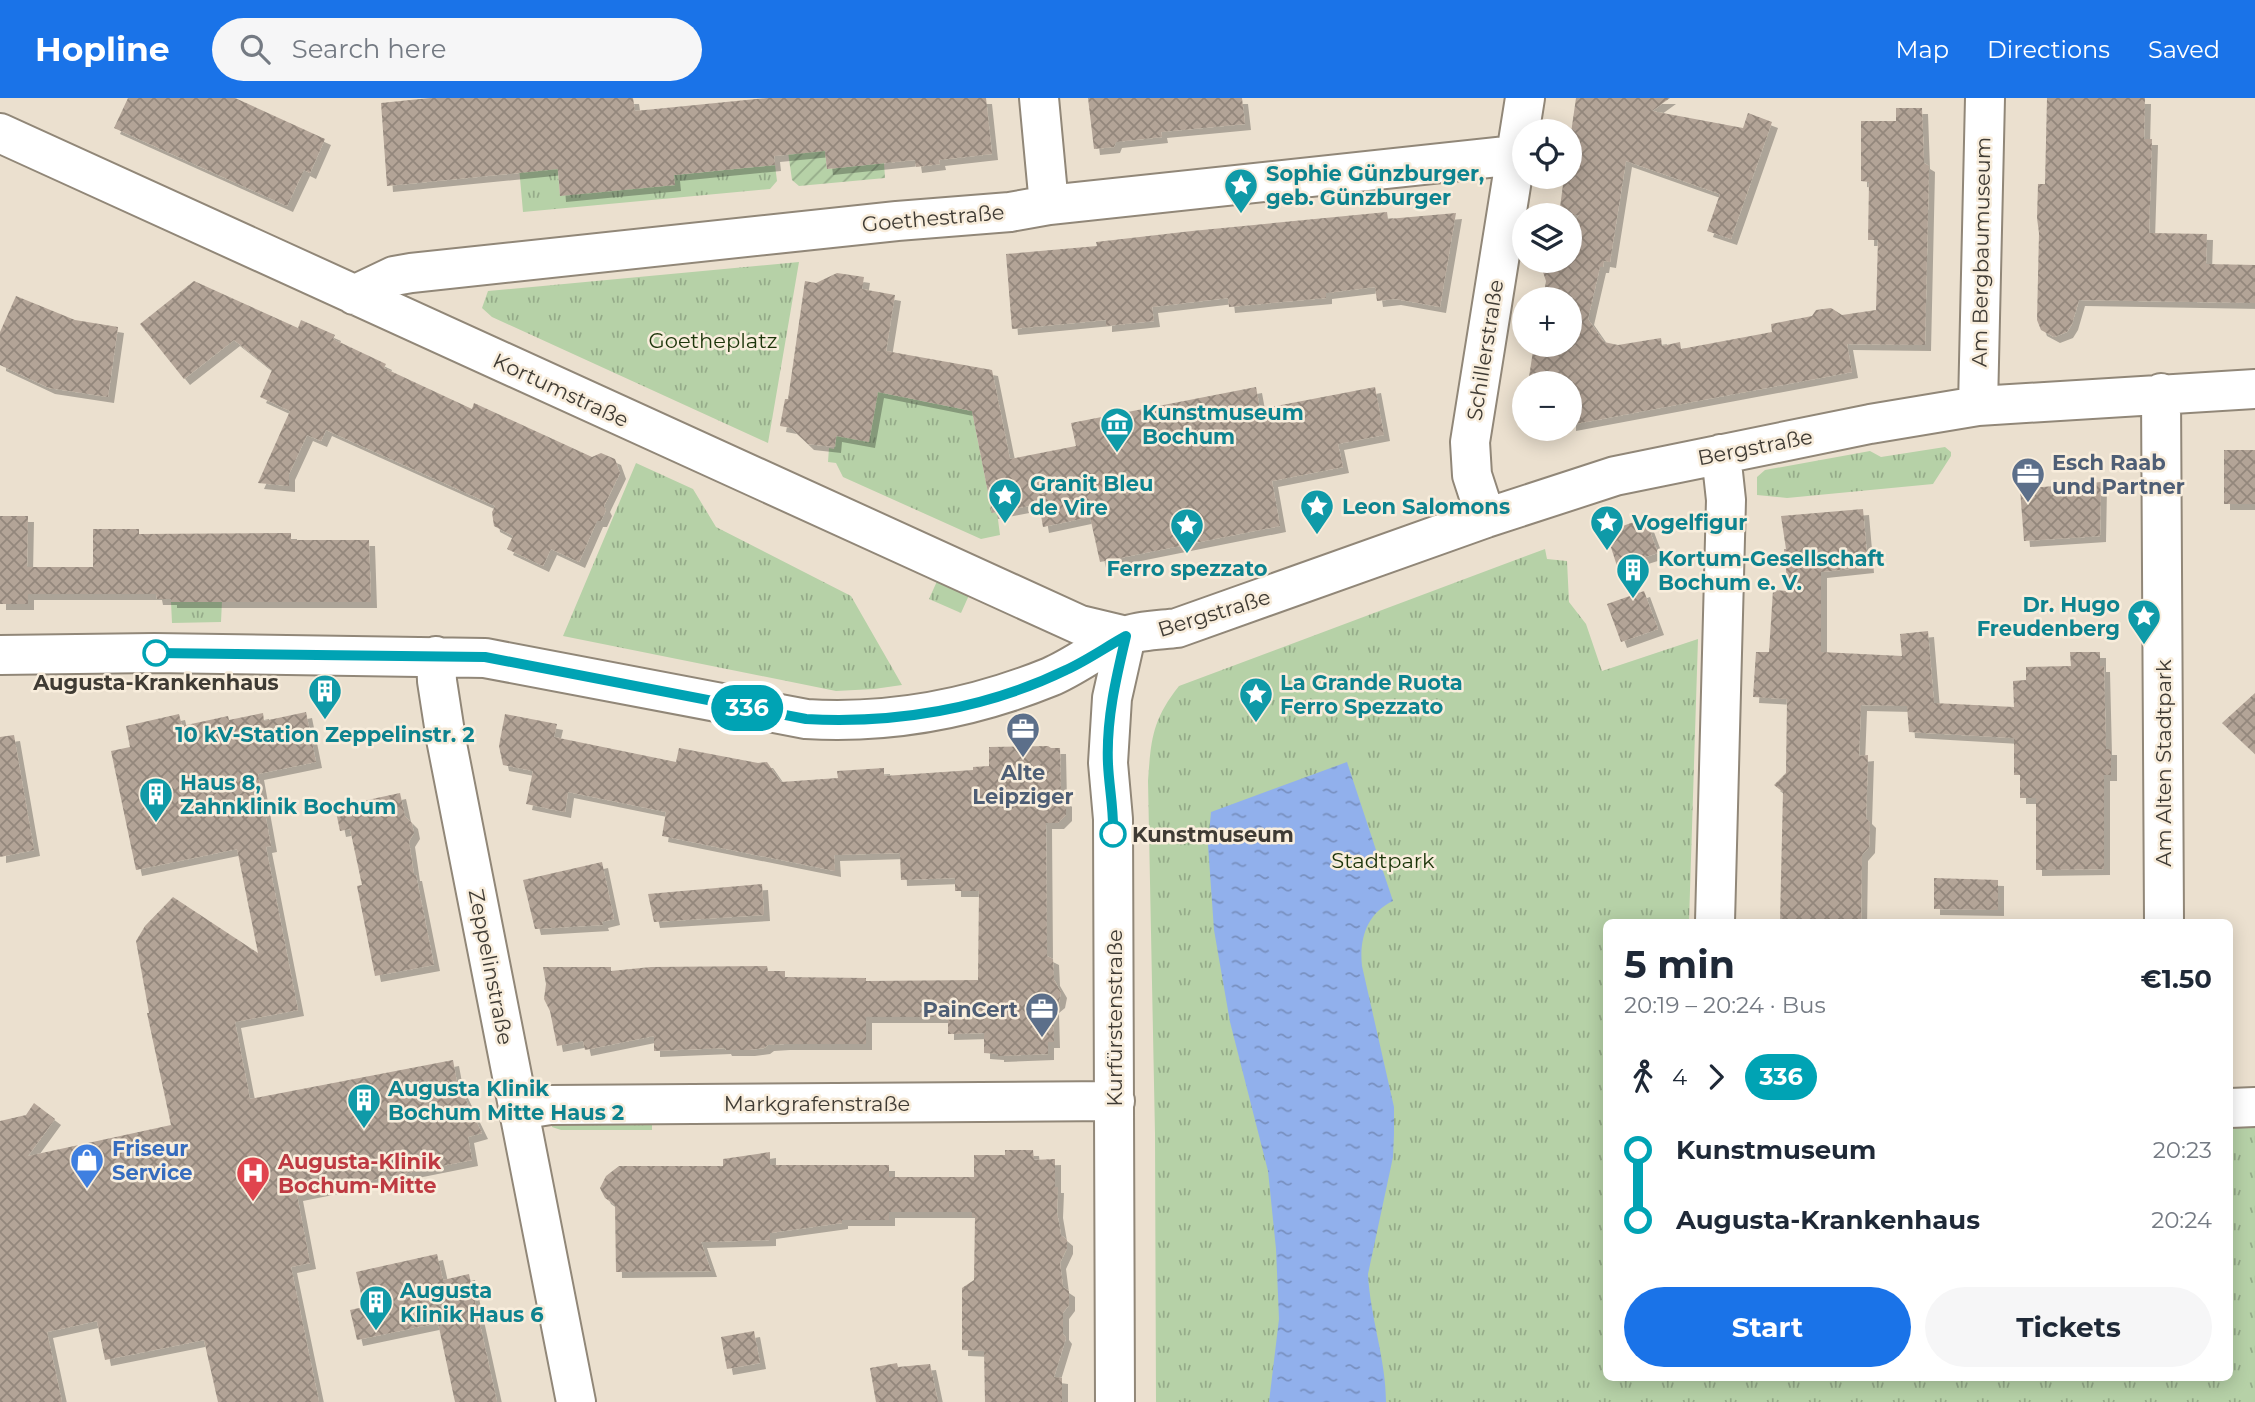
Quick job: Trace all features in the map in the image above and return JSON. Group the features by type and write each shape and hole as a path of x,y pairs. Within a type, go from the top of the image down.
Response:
{"street":[{"path":"1039,98 1049,205"},
{"name":"Schillerstraße","path":"1522,119 1525,98"},
{"name":"Am Bergbaumuseum","path":"1978,406 1985,98"},
{"name":"Kortumstraße","path":"0,133 1080,625 1126,636"},
{"name":"Goethestraße","path":"354,295 394,276 411,273 888,222 1010,212 1049,205 1512,155"},
{"name":"Schillerstraße","path":"1486,517 1472,475 1470,442 1512,180"},
{"name":"Bergstraße","path":"0,655 154,653 485,657 806,719 889,719 981,701 1066,670 1126,636 1177,628 1486,517 1615,476 1870,424 1978,406 2255,389"},
{"name":"Am Alten Stadtpark","path":"2161,393 2164,919"},
{"path":"1715,919 1726,500 1721,454"},
{"name":"Kurfürstenstraße","path":"1115,1402 1113,819 1108,762 1112,698 1126,636"},
{"name":"Zeppelinstraße","path":"436,656 446,739 576,1402"},
{"name":"Markgrafenstraße","path":"519,1110 550,1105 1115,1101"},
{"path":"2233,1108 2255,1107"}],"green space":[{"path":"785,131 825,151 827,169 884,163 885,178 799,186 792,180"},
{"path":"555,140 560,195 674,185 674,175 775,165 777,181 770,189 523,212 517,144"},
{"name":"Goetheplatz","path":"799,262 768,443 492,317 482,308 488,291"},
{"path":"874,391 972,411 992,513 997,512 1000,535 981,539 843,477 836,463 828,462 829,448 834,449 837,434"},
{"path":"1945,447 1951,452 1951,456 1933,484 1787,498 1757,495 1757,477 1765,470 1870,451 1881,457"},
{"path":"636,463 693,489 716,527 851,596 902,685 836,691 563,636"},
{"name":"Stadtpark","path":"1545,549 1547,559 1567,561 1569,602 1586,624 1602,671 1698,639 1689,919 1603,919 1603,1381 2233,1381 2233,1128 2255,1128 2255,1402 1156,1402 1155,1134 1148,781 1154,731 1163,709 1179,686"},
{"path":"938,579 970,593 961,613 929,599"},
{"path":"222,601 221,622 172,623 171,602"},
{"path":"652,1118 652,1130 561,1130 552,1127 551,1119"}],"water":[{"path":"1347,762 1377,853 1374,854 1377,862 1380,862 1393,901 1377,912 1371,920 1364,937 1361,956 1394,1107 1393,1157 1368,1274 1386,1402 1269,1402 1279,1319 1276,1249 1268,1171 1230,1022 1214,930 1208,845 1211,812"}],"building":[{"path":"128,98 235,98 325,139 310,173 304,170 287,206 114,128"},
{"path":"430,98 633,98 635,111 767,98 986,98 992,154 939,160 940,164 916,167 915,160 827,169 825,151 774,156 775,165 674,175 675,185 560,196 558,169 387,186 381,103"},
{"path":"1088,98 1242,98 1245,124 1161,132 1162,137 1116,142 1114,147 1094,149"},
{"path":"1576,98 1670,98 1652,111 1743,128 1748,113 1772,122 1731,239 1707,231 1720,194 1626,161 1610,262 1604,261 1603,267 1600,267 1588,319 1604,342 1618,345 1661,338 1662,346 1680,342 1681,349 1772,332 1771,324 1812,316 1816,310 1831,308 1842,315 1876,310 1878,240 1868,240 1869,182 1861,181 1861,121 1896,121 1896,108 1922,108 1924,163 1929,166 1925,345 1847,344 1852,372 1582,423 1582,371 1530,371 1532,357 1582,357 1582,287 1545,287 1543,273 1582,273 1582,203 1561,203 1562,189 1582,189 1582,119 1573,119"},
{"path":"2047,98 2145,98 2144,139 2152,139 2149,233 2207,234 2206,264 2255,265 2255,303 2079,300 2067,332 2054,337 2041,330 2037,320 2037,218 2038,184 2045,184"},
{"path":"1387,212 1388,219 1456,213 1440,307 1395,299 1377,301 1375,287 1326,293 1326,298 1229,307 1228,298 1152,307 1154,321 1106,326 1106,320 1012,329 1006,254 1097,246 1096,242 1192,231"},
{"path":"837,273 864,277 862,289 895,295 886,351 992,370 1010,459 1076,446 1071,423 1256,387 1260,409 1375,387 1384,435 1338,444 1343,467 1272,481 1280,526 1100,562 1090,517 1043,527 1039,504 992,513 972,411 878,392 869,442 836,436 835,447 808,444 791,428 780,426 785,399 788,399 805,281 816,283"},
{"path":"194,281 298,328 301,320 335,335 333,339 386,364 384,368 472,409 474,403 592,457 601,453 615,459 620,473 604,506 606,510 601,521 597,521 579,562 551,549 543,566 507,549 513,536 494,526 492,512 495,506 326,430 321,441 307,435 289,474 289,486 258,483 290,411 260,397 272,370 234,340 184,379 140,324"},
{"path":"16,296 75,320 118,327 108,397 49,388 0,365 0,332"},
{"path":"2224,450 2255,450 2255,504 2224,504"},
{"path":"2101,482 2100,536 2024,541 2020,489"},
{"path":"1863,509 1868,567 1821,572 1821,652 1902,656 1900,634 1928,631 1934,703 2014,707 2013,681 2026,680 2026,667 2071,666 2070,652 2100,652 2100,666 2104,666 2106,749 2111,749 2111,775 2104,775 2104,869 2036,870 2036,798 2020,798 2020,775 2014,775 2014,738 1909,732 1907,706 1861,705 1859,756 1868,755 1866,818 1870,822 1869,847 1862,855 1861,919 1780,919 1783,792 1774,785 1786,773 1787,699 1753,697 1756,652 1769,652 1773,590 1788,591 1781,516"},
{"path":"0,516 28,516 27,567 93,567 93,529 139,529 139,534 291,533 291,540 369,540 371,602 171,602 171,599 157,599 156,594 28,594 28,604 0,604"},
{"path":"1645,518 1658,553 1617,566 1606,532"},
{"name":"Kortum-Gesellschaft Bochum e. V.","path":"1644,591 1658,629 1621,642 1607,604"},
{"path":"2255,693 2255,754 2222,723"},
{"name":"Augusta-Klinik Bochum-Mitte","path":"306,712 316,762 258,774 271,846 266,847 298,1010 235,1022 250,1099 453,1060 457,1082 482,1133 468,1137 472,1160 297,1195 310,1263 291,1267 319,1402 218,1402 204,1340 105,1360 97,1321 47,1332 62,1402 0,1402 0,1121 26,1115 34,1103 55,1119 28,1156 171,1125 147,1013 136,941 145,926 173,897 258,953 237,849 136,870 111,751 130,747 126,726 179,714 182,726 228,716 229,720 263,713 264,721"},
{"path":"505,714 557,724 554,737 676,762 679,748 758,763 767,762 781,782 838,778 837,771 884,768 884,776 973,770 973,767 989,766 989,747 1060,748 1061,796 1066,801 1066,815 1058,823 1046,823 1047,956 1053,959 1054,980 1061,992 1059,1002 1053,1007 1054,1042 1048,1042 1048,1054 998,1056 984,1053 984,1033 948,1034 948,1017 866,1017 866,1044 784,1044 749,1050 725,1048 654,1051 654,1036 585,1050 583,1041 557,1046 550,1011 544,999 546,984 543,967 611,967 611,971 651,967 767,966 768,971 785,971 785,977 866,978 866,981 978,980 979,891 955,891 955,878 901,880 900,853 834,855 835,871 662,836 666,812 568,792 565,812 526,804 533,771 503,765 499,746"},
{"path":"14,735 34,850 0,857 0,737"},
{"path":"400,793 405,816 412,823 414,833 409,841 414,875 434,965 375,976 357,886 362,885 350,829 340,831 335,807"},
{"path":"602,862 614,919 602,922 603,925 535,929 523,880"},
{"path":"1934,878 1998,880 1998,910 1934,909"},
{"path":"762,884 764,915 654,922 648,894"},
{"path":"1005,1150 1033,1150 1034,1160 1055,1159 1057,1212 1061,1235 1067,1240 1067,1248 1060,1263 1063,1287 1069,1291 1069,1305 1063,1313 1063,1334 1066,1338 1054,1377 1062,1378 1062,1402 985,1402 984,1351 962,1350 962,1288 974,1280 975,1217 972,1217 972,1212 889,1212 889,1220 842,1220 842,1223 770,1233 770,1240 701,1242 711,1271 616,1272 615,1205 605,1198 600,1188 606,1176 619,1166 723,1166 723,1159 770,1152 770,1165 889,1165 889,1177 974,1177 974,1155 1005,1155"},
{"name":"Augusta Klinik Haus 6","path":"437,1254 443,1280 469,1274 497,1402 455,1402 438,1323 357,1340 350,1310 364,1307 356,1272"},
{"path":"754,1331 760,1363 727,1369 721,1337"},
{"path":"897,1363 898,1367 930,1364 938,1402 876,1402 870,1368"}],"bus line":[{"name":"336","path":"156,653 485,657 806,719 850,721 889,719 935,712 981,701 1066,670 1126,636 1110,719 1108,762 1113,834"}],"place":[{"name":"Sophie Günzburger, geb. Günzburger","path":"1241,215"},
{"name":"Kunstmuseum Bochum","path":"1117,454"},
{"name":"Esch Raab und Partner","path":"2028,504"},
{"name":"Granit Bleu de Vire","path":"1005,525"},
{"name":"Leon Salomons","path":"1317,536"},
{"name":"Vogelfigur","path":"1607,552"},
{"name":"Ferro spezzato","path":"1187,555"},
{"name":"Kortum-Gesellschaft Bochum e. V.","path":"1633,600"},
{"name":"Dr. Hugo Freudenberg","path":"2144,646"},
{"name":"Augusta-Krankenhaus","path":"156,653"},
{"name":"10 kV-Station Zeppelinstr. 2","path":"325,721"},
{"name":"La Grande Ruota Ferro Spezzato","path":"1256,724"},
{"name":"Alte Leipziger","path":"1023,759"},
{"name":"Haus 8, Zahnklinik Bochum","path":"156,824"},
{"name":"Kunstmuseum","path":"1113,834"},
{"name":"PainCert","path":"1042,1039"},
{"name":"Augusta Klinik Bochum Mitte Haus 2","path":"364,1130"},
{"name":"Friseur Service","path":"87,1190"},
{"name":"Augusta-Klinik Bochum-Mitte","path":"253,1203"},
{"name":"Augusta Klinik Haus 6","path":"376,1332"}]}
